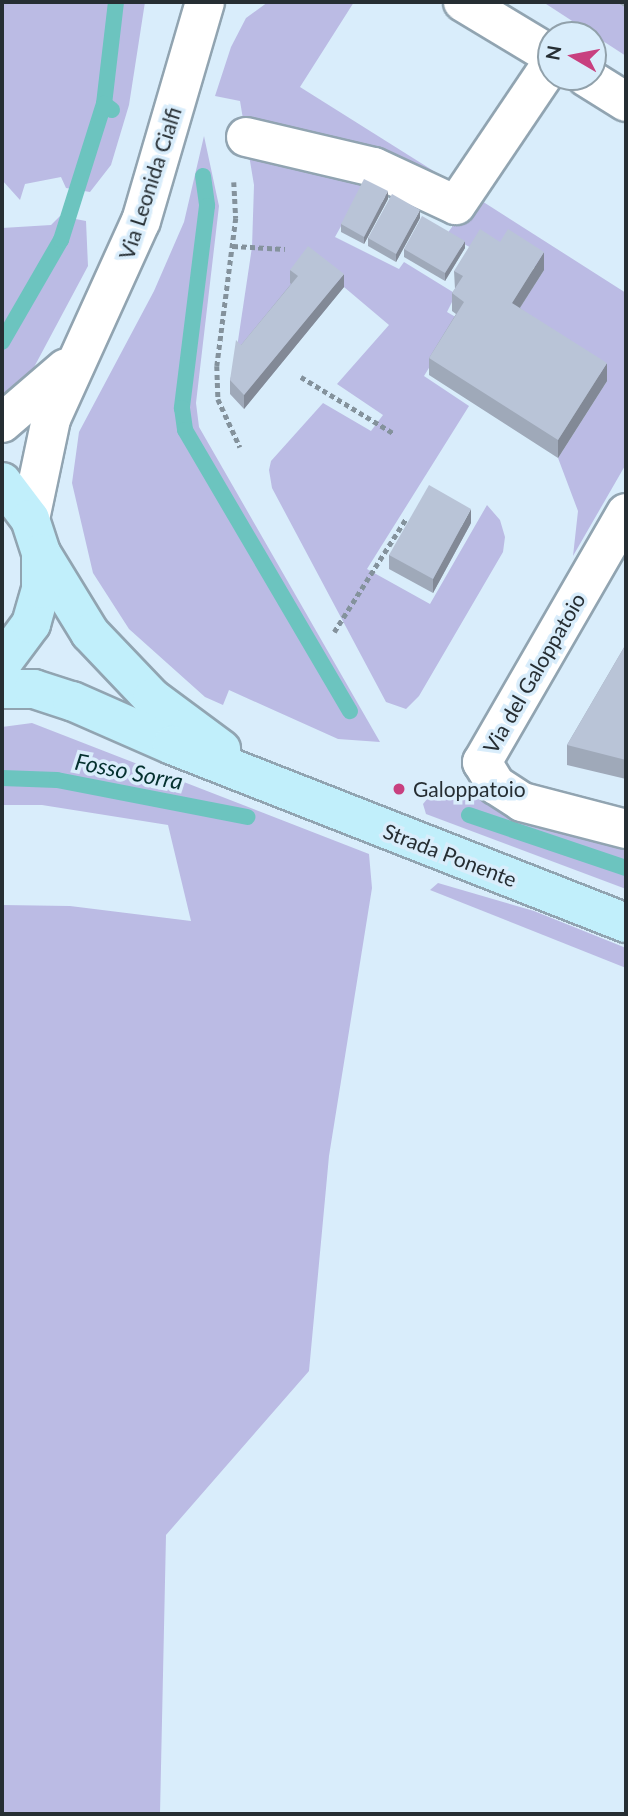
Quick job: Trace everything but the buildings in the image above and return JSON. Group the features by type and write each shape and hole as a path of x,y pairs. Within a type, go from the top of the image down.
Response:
{"main road":[{"name":"Strada Ponente","path":"2,482 35,536 76,615 133,680 186,725 275,786"},
{"path":"2,663 31,624 41,589 35,536"},
{"name":"Strada Ponente","path":"2,689 50,693 275,786 626,923"}],"street":[{"name":"Via Leonida Cialfi","path":"35,536 43,444 78,357 141,221 205,2"},
{"path":"463,2 537,47"},
{"path":"246,137 374,167 456,205 537,85"},
{"path":"607,90 626,102"},
{"name":"Via Leonida Cialfi","path":"2,423 78,357"},
{"name":"Via del Galoppatoio","path":"626,513 482,762 496,785 523,802 626,829"}],"path":[{"path":"233,176 233,246 217,366 218,399 240,447"},
{"path":"233,246 285,249"},
{"path":"301,377 393,433"},
{"path":"334,632 405,520"}],"shaded area":[{"path":"2,2 145,2 129,105 111,165 90,192 66,188 61,177 25,184 20,200 2,180"},
{"path":"268,2 354,2 300,87 448,180 365,183 335,237 399,269 404,262 456,294 447,312 459,319 424,376 469,406 367,569 430,604 487,505 500,520 505,537 503,552 419,696 406,709 386,702 272,488 269,470 271,461 323,403 371,431 383,415 337,384 389,325 344,287 298,290 236,354 252,247 254,185 240,101 215,96 231,47 246,18"},
{"path":"543,2 616,2 626,8 626,56 607,44 607,21 572,21"},
{"path":"204,136 219,206 196,403 199,427 380,742 338,739 229,690 223,705 205,697 129,629 93,573 72,483 79,432 154,291 184,222"},
{"path":"474,196 626,293 626,464 573,556 578,511 558,458 607,381 512,320 544,270 478,252 447,234"},
{"path":"60,216 86,221 88,266 32,371 2,401 2,228 51,225"},
{"path":"32,723 369,854 372,888 329,1156 309,1371 166,1535 160,1814 2,1814 2,905 70,906 191,921 168,825 42,805 2,805 2,727"},
{"path":"440,783 626,842 626,889 426,814 423,804"},
{"path":"438,883 534,911 626,948 626,968 430,890"}],"waterway":[{"path":"112,110 104,104 116,2"},
{"path":"2,342 61,240 104,104"},
{"path":"203,176 207,206 182,408 185,430 350,711"},
{"name":"Fosso Sorra","path":"2,778 57,780 247,817"},
{"name":"Fosso Sorra","path":"469,815 626,868"}],"place":[{"name":"Galoppatoio","path":"399,789"}]}
